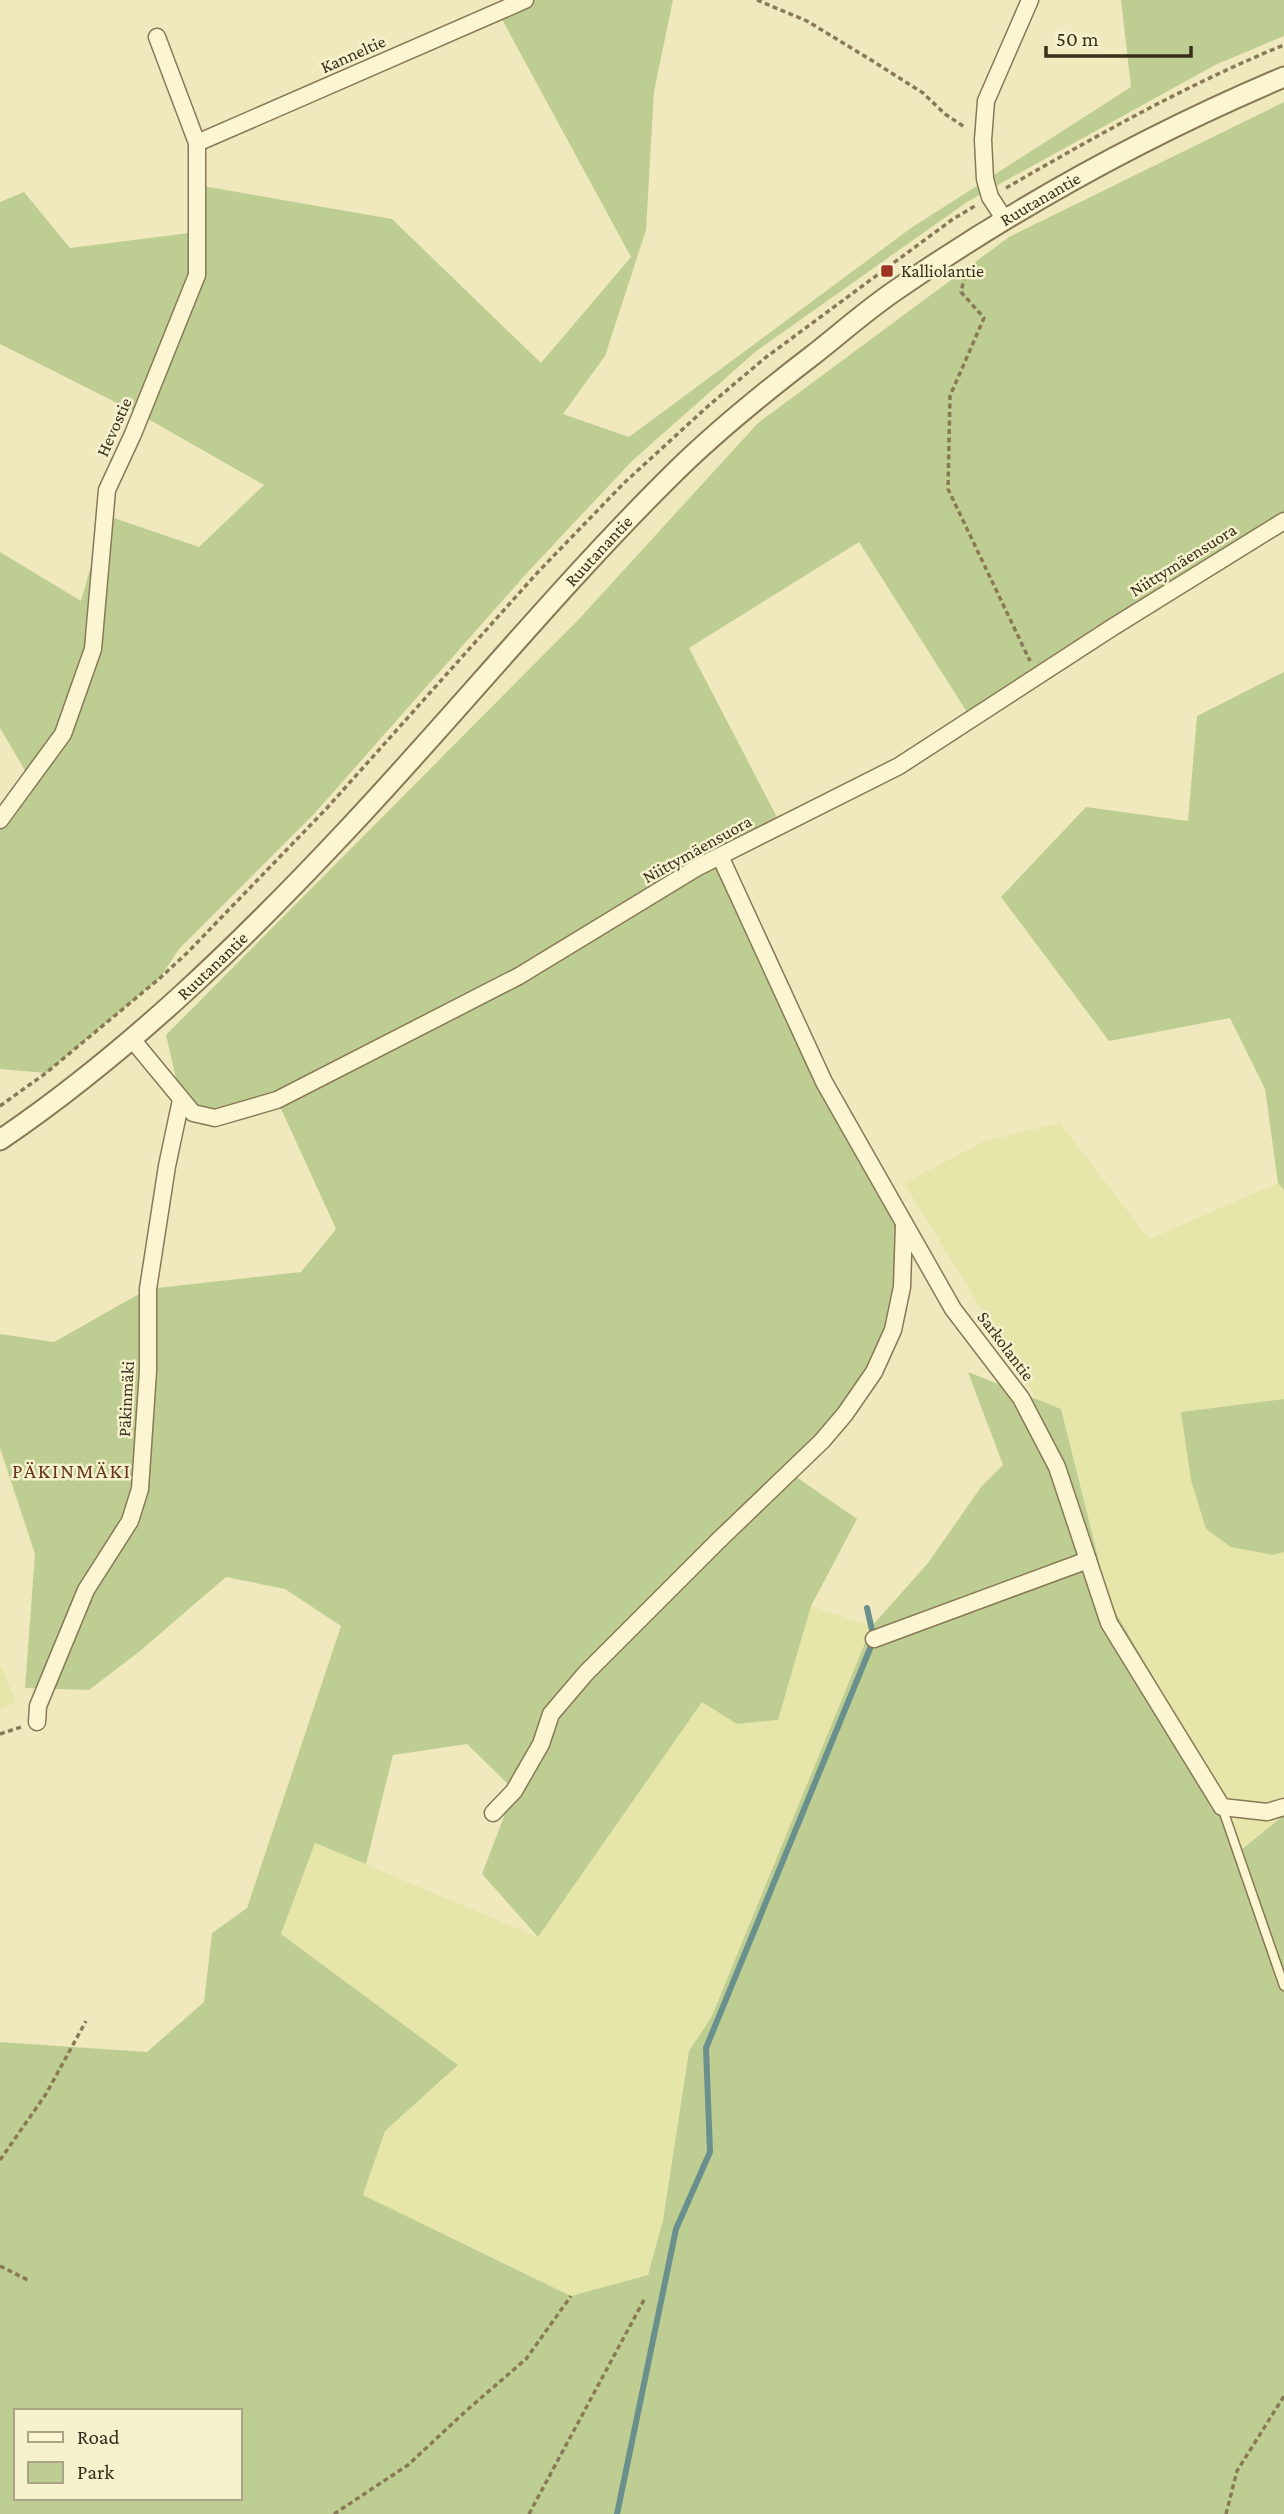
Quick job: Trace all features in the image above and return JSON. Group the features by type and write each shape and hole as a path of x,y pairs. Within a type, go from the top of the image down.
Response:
{"street":[{"name":"Kanneltie","path":"197,144 525,0"},
{"path":"1005,220 990,197 985,179 982,140 986,102 1030,0"},
{"name":"Hevostie","path":"0,820 63,734 93,649 107,490 133,434 197,275 197,144 157,37"},
{"name":"Ruutanantie","path":"0,1140 76,1085 231,948 346,831 566,585 680,468 765,393 897,289 1005,220 1102,164 1211,108 1284,77"},
{"name":"Niittymäensuora","path":"131,1038 193,1113 215,1118 277,1100 519,976 698,867 899,766 1124,620 1284,521"},
{"name":"Sarkolantie","path":"720,856 824,1082 953,1309 1021,1398 1057,1467 1110,1623 1222,1807"},
{"name":"Päkinmäki","path":"37,1722 42,1694 86,1590 130,1521 140,1489 148,1371 148,1289 167,1166 181,1100"},
{"path":"493,1813 514,1791 541,1744 551,1714 586,1673 719,1539 822,1441 874,1372 893,1330 902,1287 904,1222"},
{"path":"874,1639 1088,1560"},
{"path":"1222,1807 1267,1812 1284,1807"}],"lane":[{"path":"1222,1807 1284,1986"}],"path":[{"path":"757,0 807,21 871,60 923,93 945,114 982,140"},
{"path":"973,241 961,292 984,318 950,396 948,489 998,598 1038,676"},
{"path":"0,2160 46,2094 86,2021"},
{"path":"0,2266 28,2280"},
{"path":"334,2514 408,2465 527,2359 571,2296"},
{"path":"529,2514 645,2298"},
{"path":"1226,2514 1237,2472 1284,2396"}],"green space":[{"path":"525,0 673,0 654,91 646,230 605,356 563,414 629,437 911,228 1131,87 1121,0 1284,0 1284,36 1215,65 967,202 755,352 632,461 526,574 314,814 179,949 160,978 46,1073 0,1069 0,820 30,779 0,728 0,552 81,601 105,515 199,547 264,485 141,415 0,344 0,202 24,192 70,248 197,232 197,185 392,219 541,363 631,257 498,12"},
{"path":"1284,102 1284,521 972,720 859,542 689,648 781,825 721,856 824,1082 904,1222 902,1287 874,1372 789,1472 857,1519 811,1606 778,1720 737,1724 702,1702 538,1937 482,1874 514,1790 467,1744 393,1755 366,1864 315,1843 281,1934 458,2065 385,2131 363,2195 571,2296 648,2275 663,2220 689,2051 711,2018 872,1626 928,1563 981,1487 1003,1465 968,1372 1061,1409 1109,1601 1218,1788 1241,1850 1284,1815 1284,2514 0,2514 0,2042 147,2052 204,2002 212,1933 247,1908 341,1626 285,1589 226,1577 140,1651 89,1690 25,1688 35,1554 0,1448 0,1334 54,1342 148,1289 301,1272 336,1229 277,1100 215,1118 181,1100 166,1035 580,618 758,423 1009,237"},
{"path":"1284,672 1284,1190 1278,1183 1265,1089 1230,1018 1109,1041 1001,897 1086,807 1188,821 1197,716"},
{"path":"1060,1123 1149,1239 1278,1183 1284,1190 1284,1399 1181,1412 1274,1555 1284,1552 1284,1815 1240,1850 1218,1788 1109,1601 1061,1409 1037,1400 904,1183 983,1142"},
{"path":"1284,1399 1284,1552 1274,1555 1231,1547 1206,1529 1191,1480 1181,1412"},
{"path":"811,1606 872,1626 711,2018 689,2051 663,2220 648,2275 571,2296 363,2195 385,2131 458,2065 281,1934 315,1843 538,1937 702,1702 737,1724 778,1720"},
{"path":"0,1663 16,1702 0,1709"}],"waterway":[{"path":"617,2514 676,2229 710,2152 706,2048 874,1639 867,1608"}],"place":[{"name":"Kalliolantie","path":"887,271"}],"district":[{"name":"PÄKINMÄKI","path":"72,1471"}]}
